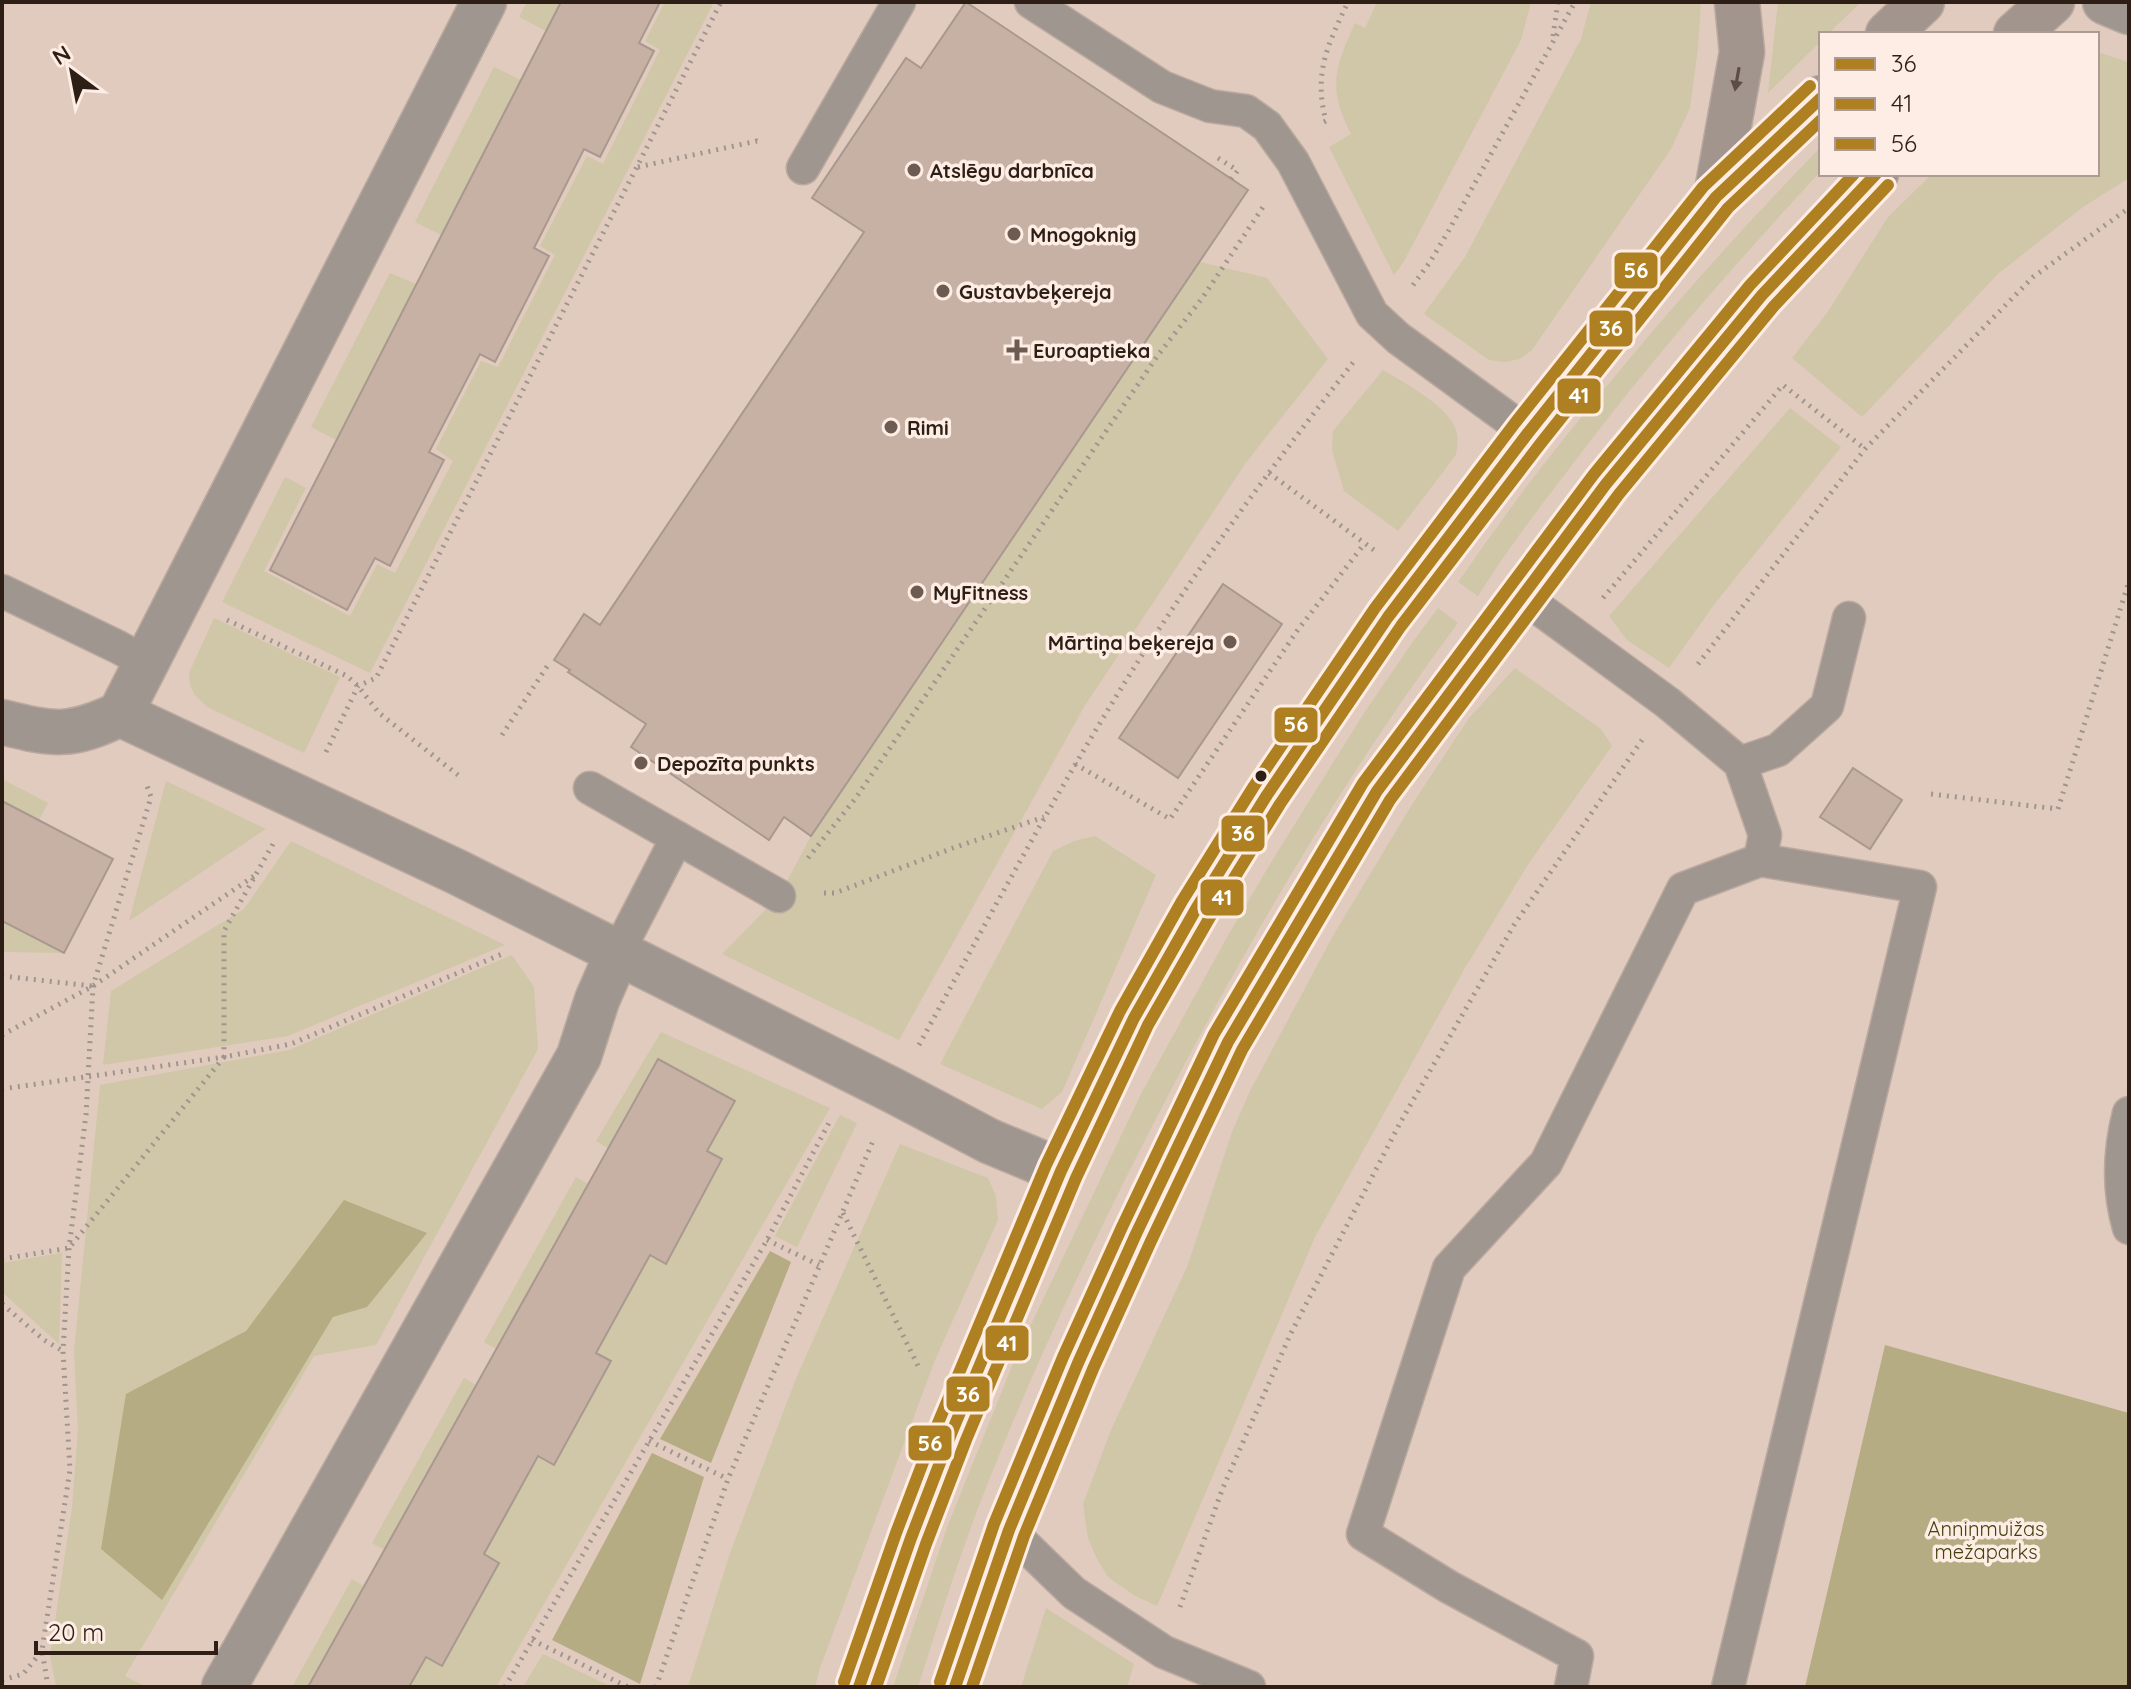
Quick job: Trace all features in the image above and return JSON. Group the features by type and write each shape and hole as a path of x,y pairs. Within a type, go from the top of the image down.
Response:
{"street":[{"path":"2,722 41,732 67,733 96,726 120,714 484,2"},
{"path":"1716,197 1742,52 1737,2"},
{"path":"1890,32 1922,2"},
{"path":"2018,32 2052,2"},
{"path":"2105,2 2129,12"},
{"path":"859,1687 951,1434 1061,1171 1134,1018 1196,909 1267,795 1388,617 1528,433 1716,197 1819,100"},
{"path":"955,1687 1009,1530 1078,1363 1136,1234 1228,1042 1377,791 1606,484 1762,295 1874,176"},
{"path":"120,714 457,872 989,1141 1061,1171"},
{"path":"224,1687 579,1056 597,1000 618,952"}],"lane":[{"path":"803,168 899,2"},
{"path":"1031,2 1162,87 1210,106 1246,111 1267,126 1293,162 1372,314 1398,338 1528,433"},
{"path":"2,591 147,663"},
{"path":"1522,596 1668,703 1740,763 1765,835 1760,860"},
{"path":"1740,763 1778,750 1827,706 1849,618"},
{"path":"590,788 779,896"},
{"path":"618,952 677,838"},
{"path":"1571,1687 1577,1656 1449,1587 1363,1534 1449,1268 1546,1163 1683,889 1760,860 1920,887 1728,1687"},
{"path":"2129,1113 2121,1143 2122,1204 2129,1228"},
{"path":"1009,1530 1074,1593 1164,1652 1249,1687"}],"path":[{"path":"358,686 376,678 721,2"},
{"path":"1326,121 1321,88 1323,65 1328,43 1348,2"},
{"path":"1552,41 1558,2"},
{"path":"1412,286 1449,230 1575,2"},
{"path":"637,168 757,141 803,168"},
{"path":"1212,154 1249,178"},
{"path":"779,896 855,799 1158,355 1203,297 1268,200"},
{"path":"1164,1652 1222,1490 1290,1335 1400,1123 1514,925 1668,703 1865,449 2033,277 2129,208"},
{"path":"912,1057 1075,764 1141,656 1269,473 1362,352"},
{"path":"1348,354 1354,362"},
{"path":"1573,633 1783,385 1865,449"},
{"path":"1269,473 1382,555"},
{"path":"1075,764 1170,819 1297,631 1365,543"},
{"path":"1931,794 2058,809 2129,581"},
{"path":"181,595 347,676 379,713 458,775"},
{"path":"502,735 550,662"},
{"path":"48,1687 42,1650 70,1470 63,1351 69,1248 86,1115 93,986 151,797 120,714"},
{"path":"779,896 835,893 1046,817"},
{"path":"2,1035 93,986 255,875"},
{"path":"2,1259 69,1248 224,1057 224,931"},
{"path":"2,1089 224,1057 291,1044 507,951"},
{"path":"2,976 93,986"},
{"path":"505,1687 767,1240 856,1072"},
{"path":"656,1687 728,1479 878,1130"},
{"path":"767,1240 819,1265"},
{"path":"2,1304 44,1340 63,1351"},
{"path":"649,1441 728,1479"},
{"path":"532,1640 628,1687"},
{"path":"2,1680 23,1674 42,1650"}],"shaded area":[{"path":"527,2 561,2 546,31 519,17"},
{"path":"665,2 714,2 370,673 222,602 285,477 306,488 264,571 350,616 377,564 395,573 453,461 436,449 481,361 498,367 555,255 540,246 587,156 603,164 660,50 645,41"},
{"path":"1377,2 1531,2 1521,40 1394,275 1329,147 1351,134 1343,118 1336,78 1355,23 1365,28"},
{"path":"1591,2 1701,2 1690,108 1671,149 1532,350 1520,359 1505,362 1489,360 1424,314 1465,257 1581,39"},
{"path":"1778,2 1861,2 1830,32 1819,32 1819,43 1768,93"},
{"path":"2099,53 2129,62 2129,178 2083,207 1999,273 1862,417 1792,358 1827,313 1888,217 1930,176 2099,176"},
{"path":"494,67 521,80 441,235 415,222"},
{"path":"1819,149 1819,173 1658,356 1532,518 1478,596 1458,582 1533,478 1601,393 1745,227"},
{"path":"1200,262 1267,278 1328,359 1245,464 1084,707 899,1040 722,954 779,896 811,836"},
{"path":"390,273 416,284 336,440 311,427"},
{"path":"1383,370 1445,412 1457,436 1456,455 1398,531 1344,491 1332,450 1333,431"},
{"path":"1790,408 1841,447 1716,602 1669,668 1627,640 1609,616"},
{"path":"1438,608 1458,623 1380,734 1306,849 1173,1086 1096,1238 1025,1393 973,1521 918,1687 893,1687 948,1525 1016,1356 1141,1094 1270,864 1364,713"},
{"path":"214,618 340,677 304,753 207,707 194,694 189,673"},
{"path":"1515,668 1601,729 1612,746 1529,863 1465,968 1315,1237 1157,1606 1135,1596 1108,1577 1088,1538 1083,1504 1111,1430 1187,1267 1232,1132 1250,1091 1334,934 1413,803 1469,718"},
{"path":"2,779 48,803 39,820 2,801"},
{"path":"166,781 266,829 129,921"},
{"path":"1095,836 1156,875 1062,1092 1042,1109 940,1064 1053,851"},
{"path":"291,841 505,945 288,1036 103,1065 111,991 244,909"},
{"path":"2,921 64,953 2,952"},
{"path":"512,955 534,987 538,1049 376,1345 314,1356 125,1676 147,1687 56,1687 50,1655 72,1507 78,1429 74,1352 100,1085 289,1050"},
{"path":"661,1032 830,1108 496,1687 409,1687 426,1657 442,1666 499,1563 484,1554 538,1456 554,1465 610,1361 596,1353 650,1255 666,1264 722,1160 707,1151 735,1101 658,1059 609,1149 596,1141"},
{"path":"840,1115 857,1123 797,1247 775,1236"},
{"path":"900,1144 988,1178 996,1196 998,1220 935,1360 815,1687 688,1687 730,1553 795,1381"},
{"path":"576,1177 588,1184 496,1349 484,1342"},
{"path":"62,1253 59,1344 2,1292 2,1263"},
{"path":"464,1378 476,1385 384,1550 372,1543"},
{"path":"352,1579 364,1586 308,1687 292,1687"},
{"path":"1046,1608 1134,1664 1127,1687 1021,1687"},
{"path":"543,1654 612,1687 523,1687"}],"green space":[{"path":"344,1200 427,1233 367,1307 333,1317 162,1600 101,1549 126,1394 246,1331"},
{"path":"770,1251 791,1262 711,1463 660,1439"},
{"name":"Anniņmuižas mežaparks","path":"1885,1345 2129,1413 2129,1687 1805,1687"},
{"path":"652,1453 704,1477 640,1684 552,1640"}],"building":[{"path":"561,2 660,2 639,43 654,51 600,157 584,149 534,248 549,256 495,362 480,354 429,452 444,460 390,566 375,558 347,610 270,570"},
{"path":"966,2 1248,190 811,836 784,817 769,840 631,747 646,724 554,660 584,614 600,625 864,232 812,198 906,58 921,68"},
{"path":"1223,584 1282,624 1178,778 1119,738"},
{"path":"1853,768 1902,800 1870,849 1820,817"},
{"path":"2,801 113,859 64,953 2,921"},
{"path":"658,1059 735,1101 707,1151 722,1159 666,1264 650,1255 596,1353 611,1361 554,1465 538,1456 484,1554 499,1563 442,1666 426,1657 409,1687 308,1687"}],"transit line":[{"name":"56","path":"844,1682 936,1428 1046,1165 1120,1011 1182,901 1254,786 1375,608 1515,423 1703,187 1810,86"},
{"name":"36","path":"859,1687 951,1434 1061,1171 1134,1018 1196,909 1267,795 1388,617 1528,433 1716,197 1819,100"},
{"name":"41","path":"876,1687 966,1440 1076,1178 1148,1025 1210,917 1280,804 1401,626 1541,443 1728,208 1819,122"},
{"name":"56","path":"940,1682 994,1524 1063,1357 1122,1227 1214,1034 1363,783 1594,474 1750,285 1852,176"},
{"name":"36","path":"955,1687 1009,1530 1078,1363 1136,1234 1228,1042 1377,791 1606,484 1762,295 1874,176"},
{"name":"41","path":"972,1687 1024,1536 1093,1369 1151,1241 1242,1050 1390,800 1619,494 1774,306 1888,185"}],"place":[{"name":"Atslēgu darbnīca","path":"914,170"},
{"name":"Mnogoknig","path":"1014,234"},
{"name":"Gustavbeķereja","path":"943,291"},
{"name":"Euroaptieka","path":"1017,350"},
{"name":"Rimi","path":"891,427"},
{"name":"MyFitness","path":"917,592"},
{"name":"Mārtiņa beķereja","path":"1230,642"},
{"name":"Depozīta punkts","path":"641,763"}]}
